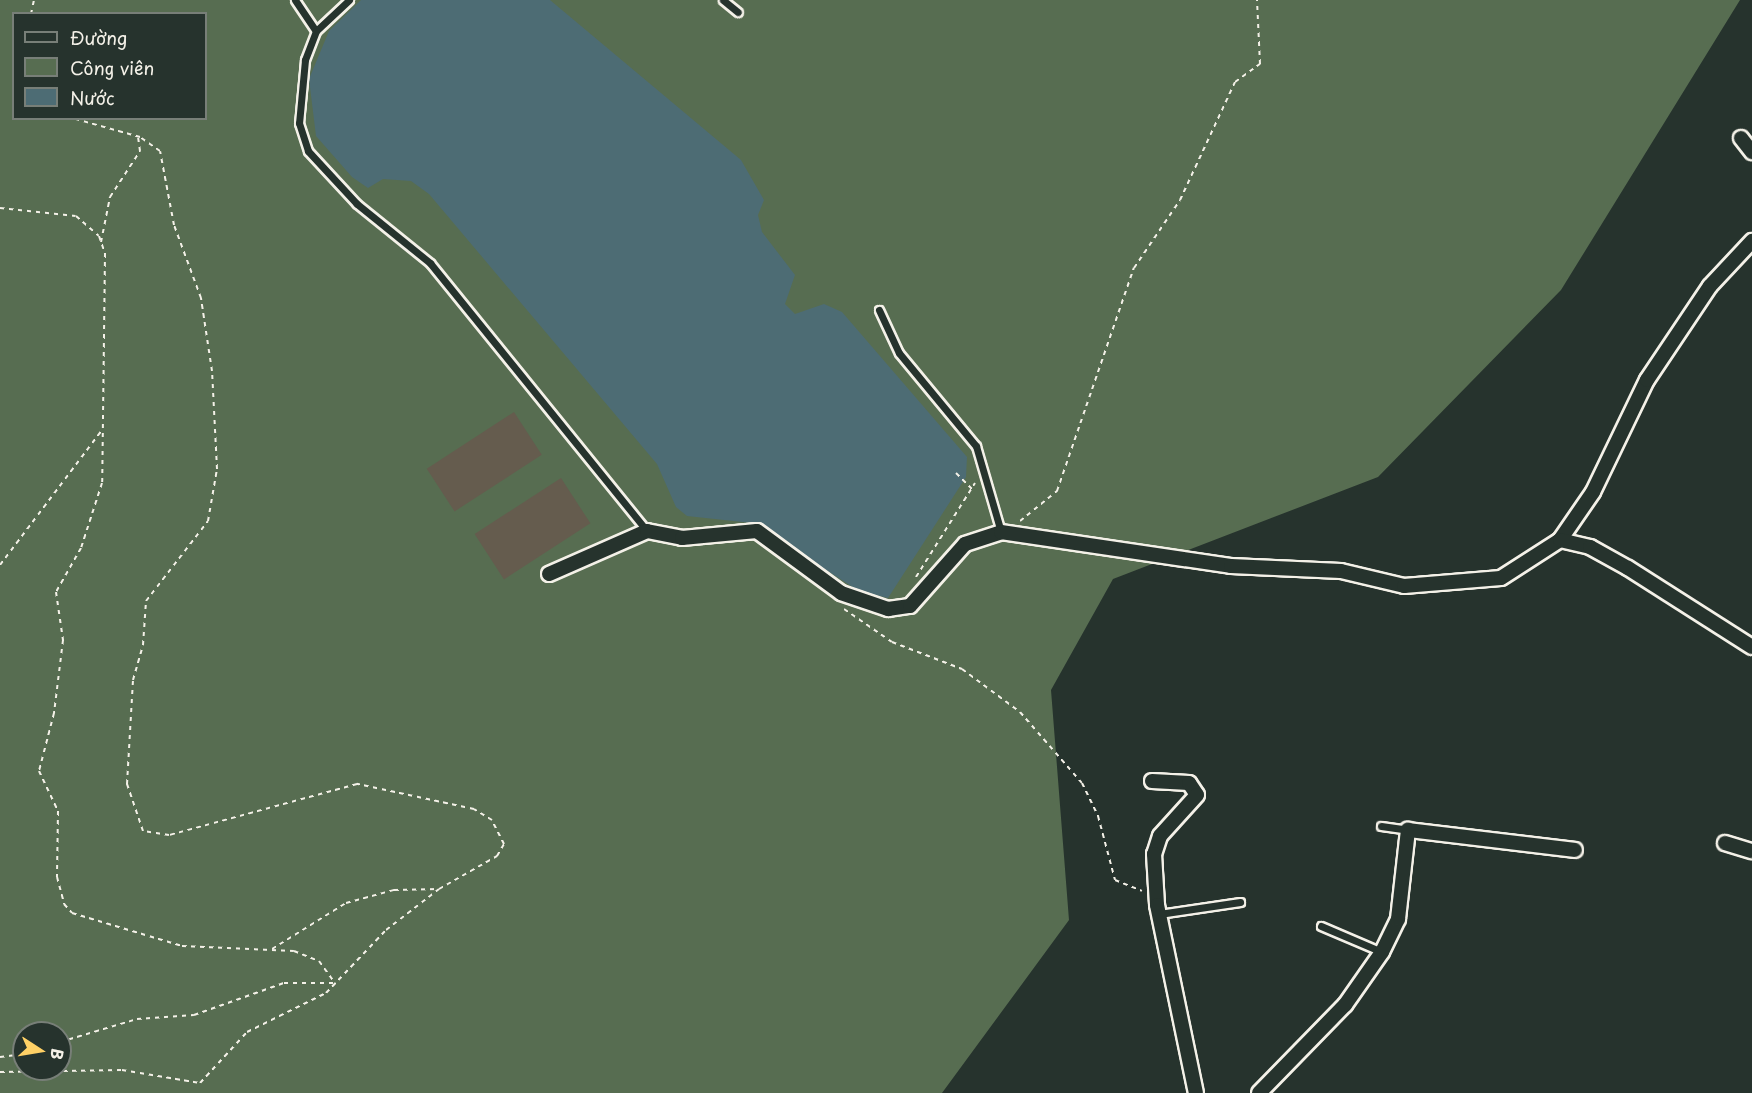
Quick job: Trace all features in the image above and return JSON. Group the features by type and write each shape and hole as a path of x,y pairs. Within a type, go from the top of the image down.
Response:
{"street":[{"path":"1741,138 1752,152"},
{"path":"549,574 581,565 647,531 682,538 757,531 780,543 841,593 888,609 910,606 965,544 1001,531 1231,566 1341,571 1404,586 1501,578 1560,540 1593,492 1647,380 1710,286 1752,241"},
{"path":"1560,540 1590,548 1628,568 1752,647"},
{"path":"1152,781 1189,783 1197,795 1160,836 1154,854 1155,894 1196,1093"},
{"path":"1259,1093 1345,1005 1382,952 1398,919 1408,830 1575,850"},
{"path":"1725,843 1752,851"}],"lane":[{"path":"295,0 316,32"},
{"path":"349,0 316,32 305,60 299,123 308,151 357,204 430,262 647,531"},
{"path":"723,0 738,12"},
{"path":"879,310 899,353 982,460 1001,531"},
{"path":"1381,826 1408,830"},
{"path":"1159,914 1240,902"},
{"path":"1321,926 1382,952"}],"path":[{"path":"1001,531 1036,512 1057,491 1134,268 1180,200 1235,82 1260,64 1257,0"},
{"path":"0,1072 122,1070 200,1083 247,1032 312,1003 335,983 386,930 439,889 497,856 504,844 492,820 474,808 357,784 169,835 143,831 134,812 126,759 146,601 208,521 217,469 203,306 174,225 166,166 160,151 138,136 79,120"},
{"path":"138,136 140,151 110,197 101,243 108,340 98,507 72,569 56,592 63,640 54,713 39,771 58,811 57,877 64,904 72,913 182,946 272,949 308,955 335,983"},
{"path":"0,208 76,216 89,224 101,243"},
{"path":"0,565 102,430"},
{"path":"914,580 972,489 982,460"},
{"path":"956,473 972,489"},
{"path":"841,606 892,642 962,669 1020,712 1082,783 1098,816 1115,879 1155,894"},
{"path":"272,949 345,903 394,890 439,889"},
{"path":"72,1038 137,1019 194,1015 284,983 335,983"}],"green space":[{"path":"0,0 1740,0 1561,290 1378,477 1113,579 1051,690 1069,920 942,1093 0,1093"}],"water":[{"path":"361,0 550,0 741,160 764,200 758,215 762,232 795,275 785,304 795,314 824,304 842,312 967,457 966,477 888,598 859,591 752,523 687,516 676,507 657,464 429,194 411,181 383,179 368,188 352,177 316,136 309,79 329,31"}],"building":[{"path":"514,412 542,455 455,511 427,469"},
{"path":"561,478 590,523 504,579 475,534"}]}
